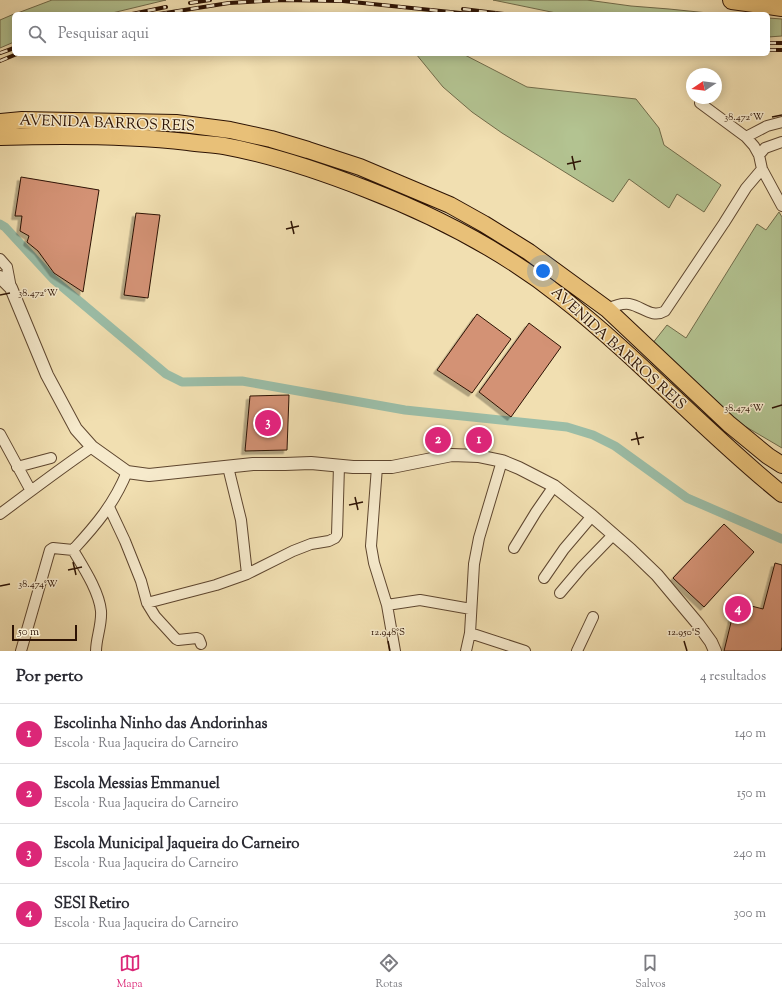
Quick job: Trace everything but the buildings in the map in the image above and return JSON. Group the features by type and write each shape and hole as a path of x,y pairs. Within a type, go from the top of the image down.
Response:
{"highway":[{"path":"732,0 782,7"}],"main road":[{"name":"AVENIDA BARROS REIS","path":"0,122 22,120 176,123 230,130 270,139 360,167 450,205 529,252 607,308 728,424 768,456 782,465"},
{"name":"AVENIDA BARROS REIS","path":"0,137 104,136 162,139 224,146 296,164 333,176 405,204 436,218 501,253 561,296 598,327 747,465 782,494"},
{"path":"728,424 775,450 782,452"}],"street":[{"path":"700,104 746,136 759,155 762,169 782,206"},
{"path":"746,136 767,126 782,122"},
{"path":"759,155 765,148 782,142"},
{"path":"607,308 620,304 630,304 654,314 661,314 665,311 746,188 762,169"},
{"path":"0,259 7,267 11,288 47,375 76,429 92,447 127,472 149,475 252,464 304,463 377,467 403,465 452,455 478,456 502,461 554,486 592,516 657,575 698,624 711,642 715,651"},
{"path":"0,277 11,288"},
{"path":"0,434 31,491"},
{"path":"0,514 92,447"},
{"path":"18,466 51,458"},
{"path":"466,651 470,633 474,564 479,538 502,461"},
{"path":"147,603 194,591 247,574 293,551 311,544 334,539 337,535 339,466"},
{"path":"228,467 241,520 247,574"},
{"path":"377,467 372,546 374,563 387,605 394,651"},
{"path":"72,550 110,507 127,472"},
{"path":"514,548 554,486"},
{"path":"110,507 141,581 147,603 155,616 177,640 197,638 201,644"},
{"path":"544,578 564,549 592,516"},
{"path":"560,593 582,567 613,535"},
{"path":"21,651 49,551 51,548 72,550"},
{"path":"72,550 92,584 100,604 101,624 96,651"},
{"path":"387,605 420,600 471,609"},
{"path":"577,651 593,617"},
{"path":"470,633 525,651"}],"green space":[{"path":"52,0 166,0 116,12 20,12"},
{"path":"493,0 587,0 631,6 698,12 551,12"},
{"path":"12,15 12,43 0,48 0,20"},
{"path":"770,18 782,19 782,36 770,37"},
{"path":"418,56 467,56 527,87 636,99 659,128 664,145 721,185 704,212 677,194 669,208 629,179 613,202 502,133 472,112 443,87"},
{"path":"779,212 782,217 782,448 731,418 652,344 667,325 686,338 757,224 766,230"}],"waterway":[{"path":"0,224 5,227 53,279 166,374 182,382 242,381 405,410 567,427 593,435 615,446 687,498 782,539"}],"railway":[{"path":"190,3 210,0"},
{"path":"172,12 229,3 282,0 343,1 450,12"},
{"path":"142,12 166,7"},
{"path":"463,9 488,12"},
{"path":"770,43 782,43"},
{"path":"0,53 12,49"},
{"path":"770,50 782,50"},
{"path":"0,61 12,56"}],"place":[{"name":"Escola Municipal Jaqueira do Carneiro","path":"268,423"},
{"name":"Escola Messias Emmanuel","path":"438,440"},
{"name":"Escolinha Ninho das Andorinhas","path":"479,440"},
{"name":"SESI Retiro","path":"738,609"}]}
